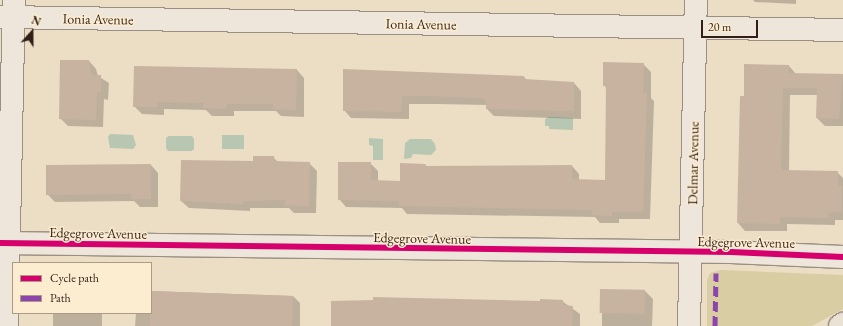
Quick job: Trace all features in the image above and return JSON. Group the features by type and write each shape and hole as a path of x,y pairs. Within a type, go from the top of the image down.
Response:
{"street":[{"name":"Delmar Avenue","path":"689,326 696,0"},
{"name":"Ionia Avenue","path":"9,11 695,29 843,30"},
{"path":"7,326 5,244 9,11"},
{"name":"Edgegrove Avenue","path":"5,244 691,253 843,257"}],"shaded area":[{"path":"549,117 573,118 573,130 549,129 549,126 545,126 545,119"},
{"path":"110,134 133,135 136,145 133,149 110,148 108,137"},
{"path":"222,135 244,135 244,149 222,149"},
{"path":"169,136 192,136 194,139 194,149 192,151 168,151 166,148 166,138"},
{"path":"369,138 383,139 383,160 373,160 373,146 369,145"},
{"path":"410,139 431,139 435,144 436,150 431,155 413,154 411,158 404,159 405,143"},
{"path":"720,270 843,275 843,309 812,326 707,326 707,280 710,273"}],"building":[{"path":"60,60 89,60 92,75 101,75 101,92 97,92 96,120 59,119"},
{"path":"603,62 644,63 643,93 647,93 643,212 612,212 612,216 592,215 592,210 399,206 399,201 338,200 338,162 371,162 371,180 400,181 400,163 425,164 425,166 572,165 572,179 605,180 606,86 603,86"},
{"path":"744,64 789,65 789,73 843,74 839,119 816,118 817,88 783,88 781,166 782,170 838,171 838,186 842,186 842,211 828,213 828,218 780,217 780,224 737,223 740,96 744,96"},
{"path":"134,66 297,69 296,110 273,109 273,104 227,104 226,109 203,108 203,103 157,102 157,107 133,107"},
{"path":"343,69 524,76 524,79 574,82 574,111 486,109 486,100 481,98 402,96 401,112 343,111"},
{"path":"253,156 274,156 274,161 310,162 309,206 285,205 285,200 243,201 243,204 180,201 181,160 253,161"},
{"path":"151,164 151,199 131,199 131,194 46,195 46,165"},
{"path":"600,289 645,290 645,314 600,313"},
{"path":"152,291 293,296 292,326 150,326 150,314 152,314"},
{"path":"373,297 540,301 540,299 563,300 563,305 573,306 572,326 331,326 331,301 373,300"}],"marked path":[{"path":"715,326 716,273"}],"cycle path":[{"path":"0,243 731,252 843,257"}]}
